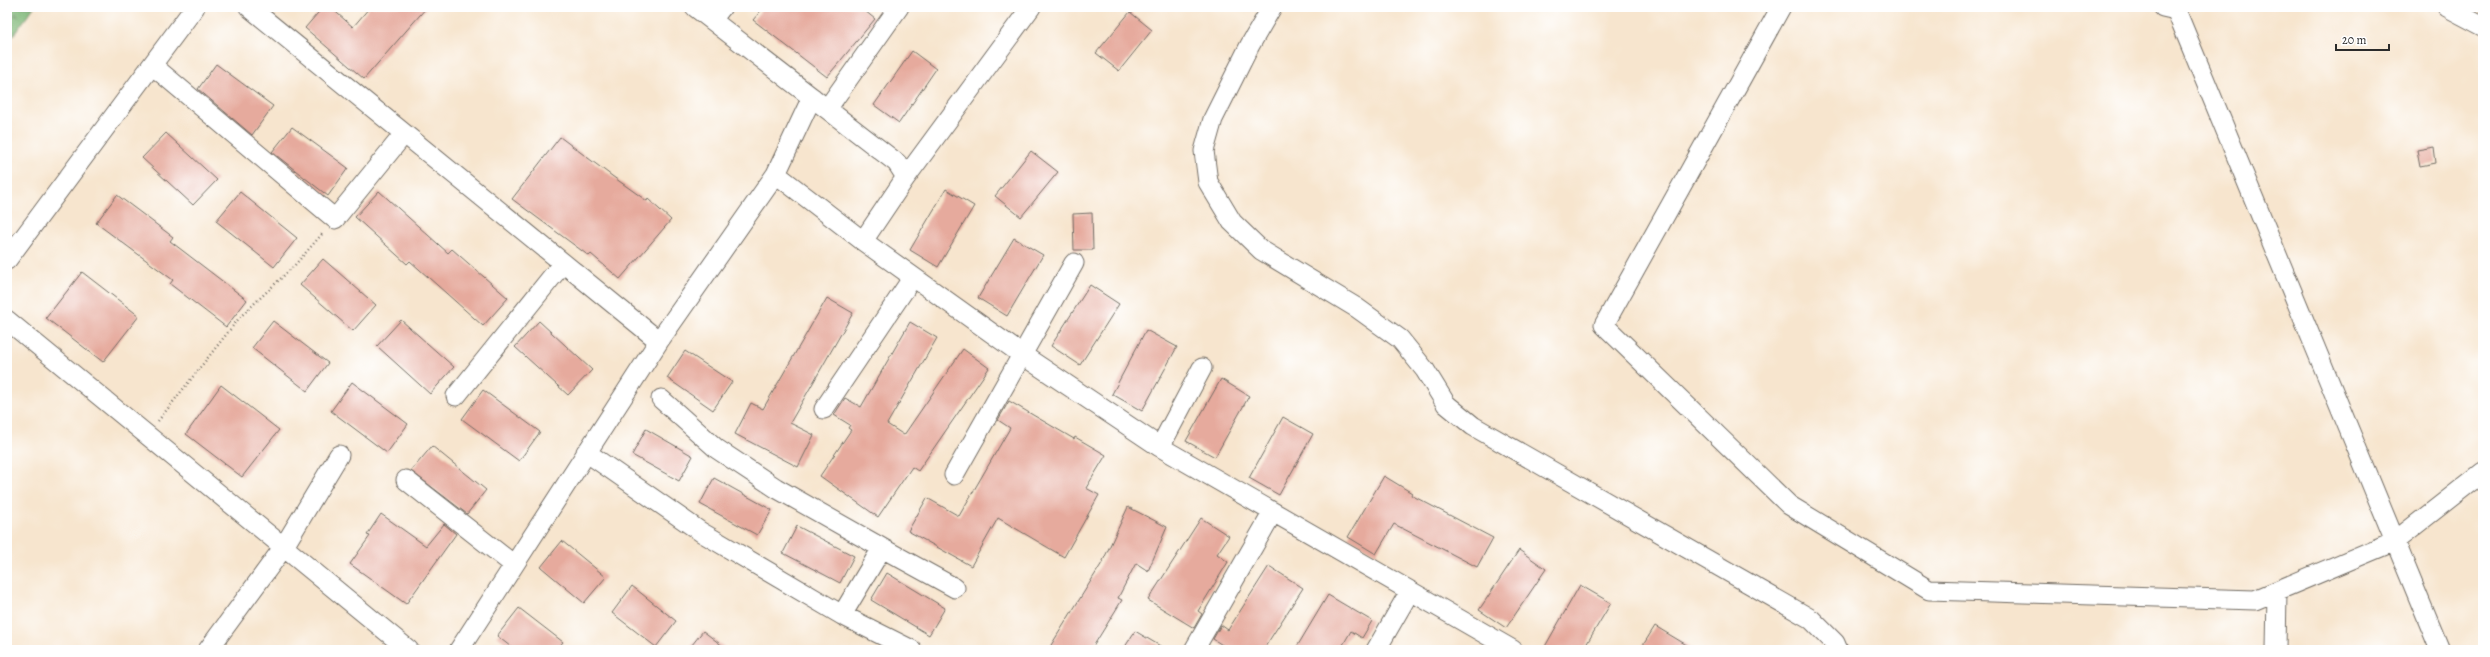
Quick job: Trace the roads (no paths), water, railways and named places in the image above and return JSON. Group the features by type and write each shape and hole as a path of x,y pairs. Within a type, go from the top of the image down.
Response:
{"street":[{"path":"7,260 195,7"},
{"path":"249,7 659,341"},
{"path":"695,7 717,14 819,103 897,163 906,177"},
{"path":"459,650 659,341 776,174 819,103 899,7"},
{"path":"863,241 906,177 1031,7"},
{"path":"1272,7 1250,45 1213,119 1204,151 1208,182 1232,222 1261,250 1357,308 1400,339 1425,370 1446,404 1473,426 1811,619 1835,643 1838,650"},
{"path":"1781,7 1604,325 1789,505 1929,590 2255,600 2395,541 2483,472"},
{"path":"2447,7 2483,26"},
{"path":"2174,8 2440,650"},
{"path":"152,65 335,218 404,134"},
{"path":"776,174 863,241 1020,354 1160,447 1513,650"},
{"path":"456,396 563,263"},
{"path":"954,475 1020,354 1074,263"},
{"path":"824,409 913,277"},
{"path":"7,320 409,650"},
{"path":"1160,447 1202,368"},
{"path":"662,399 717,449 776,488 955,588"},
{"path":"586,452 701,532 842,615 912,650"},
{"path":"208,650 284,548 339,455"},
{"path":"406,480 514,565"},
{"path":"1194,650 1273,512"},
{"path":"842,615 882,548"},
{"path":"1376,650 1410,591"},
{"path":"2276,650 2277,591"}]}
